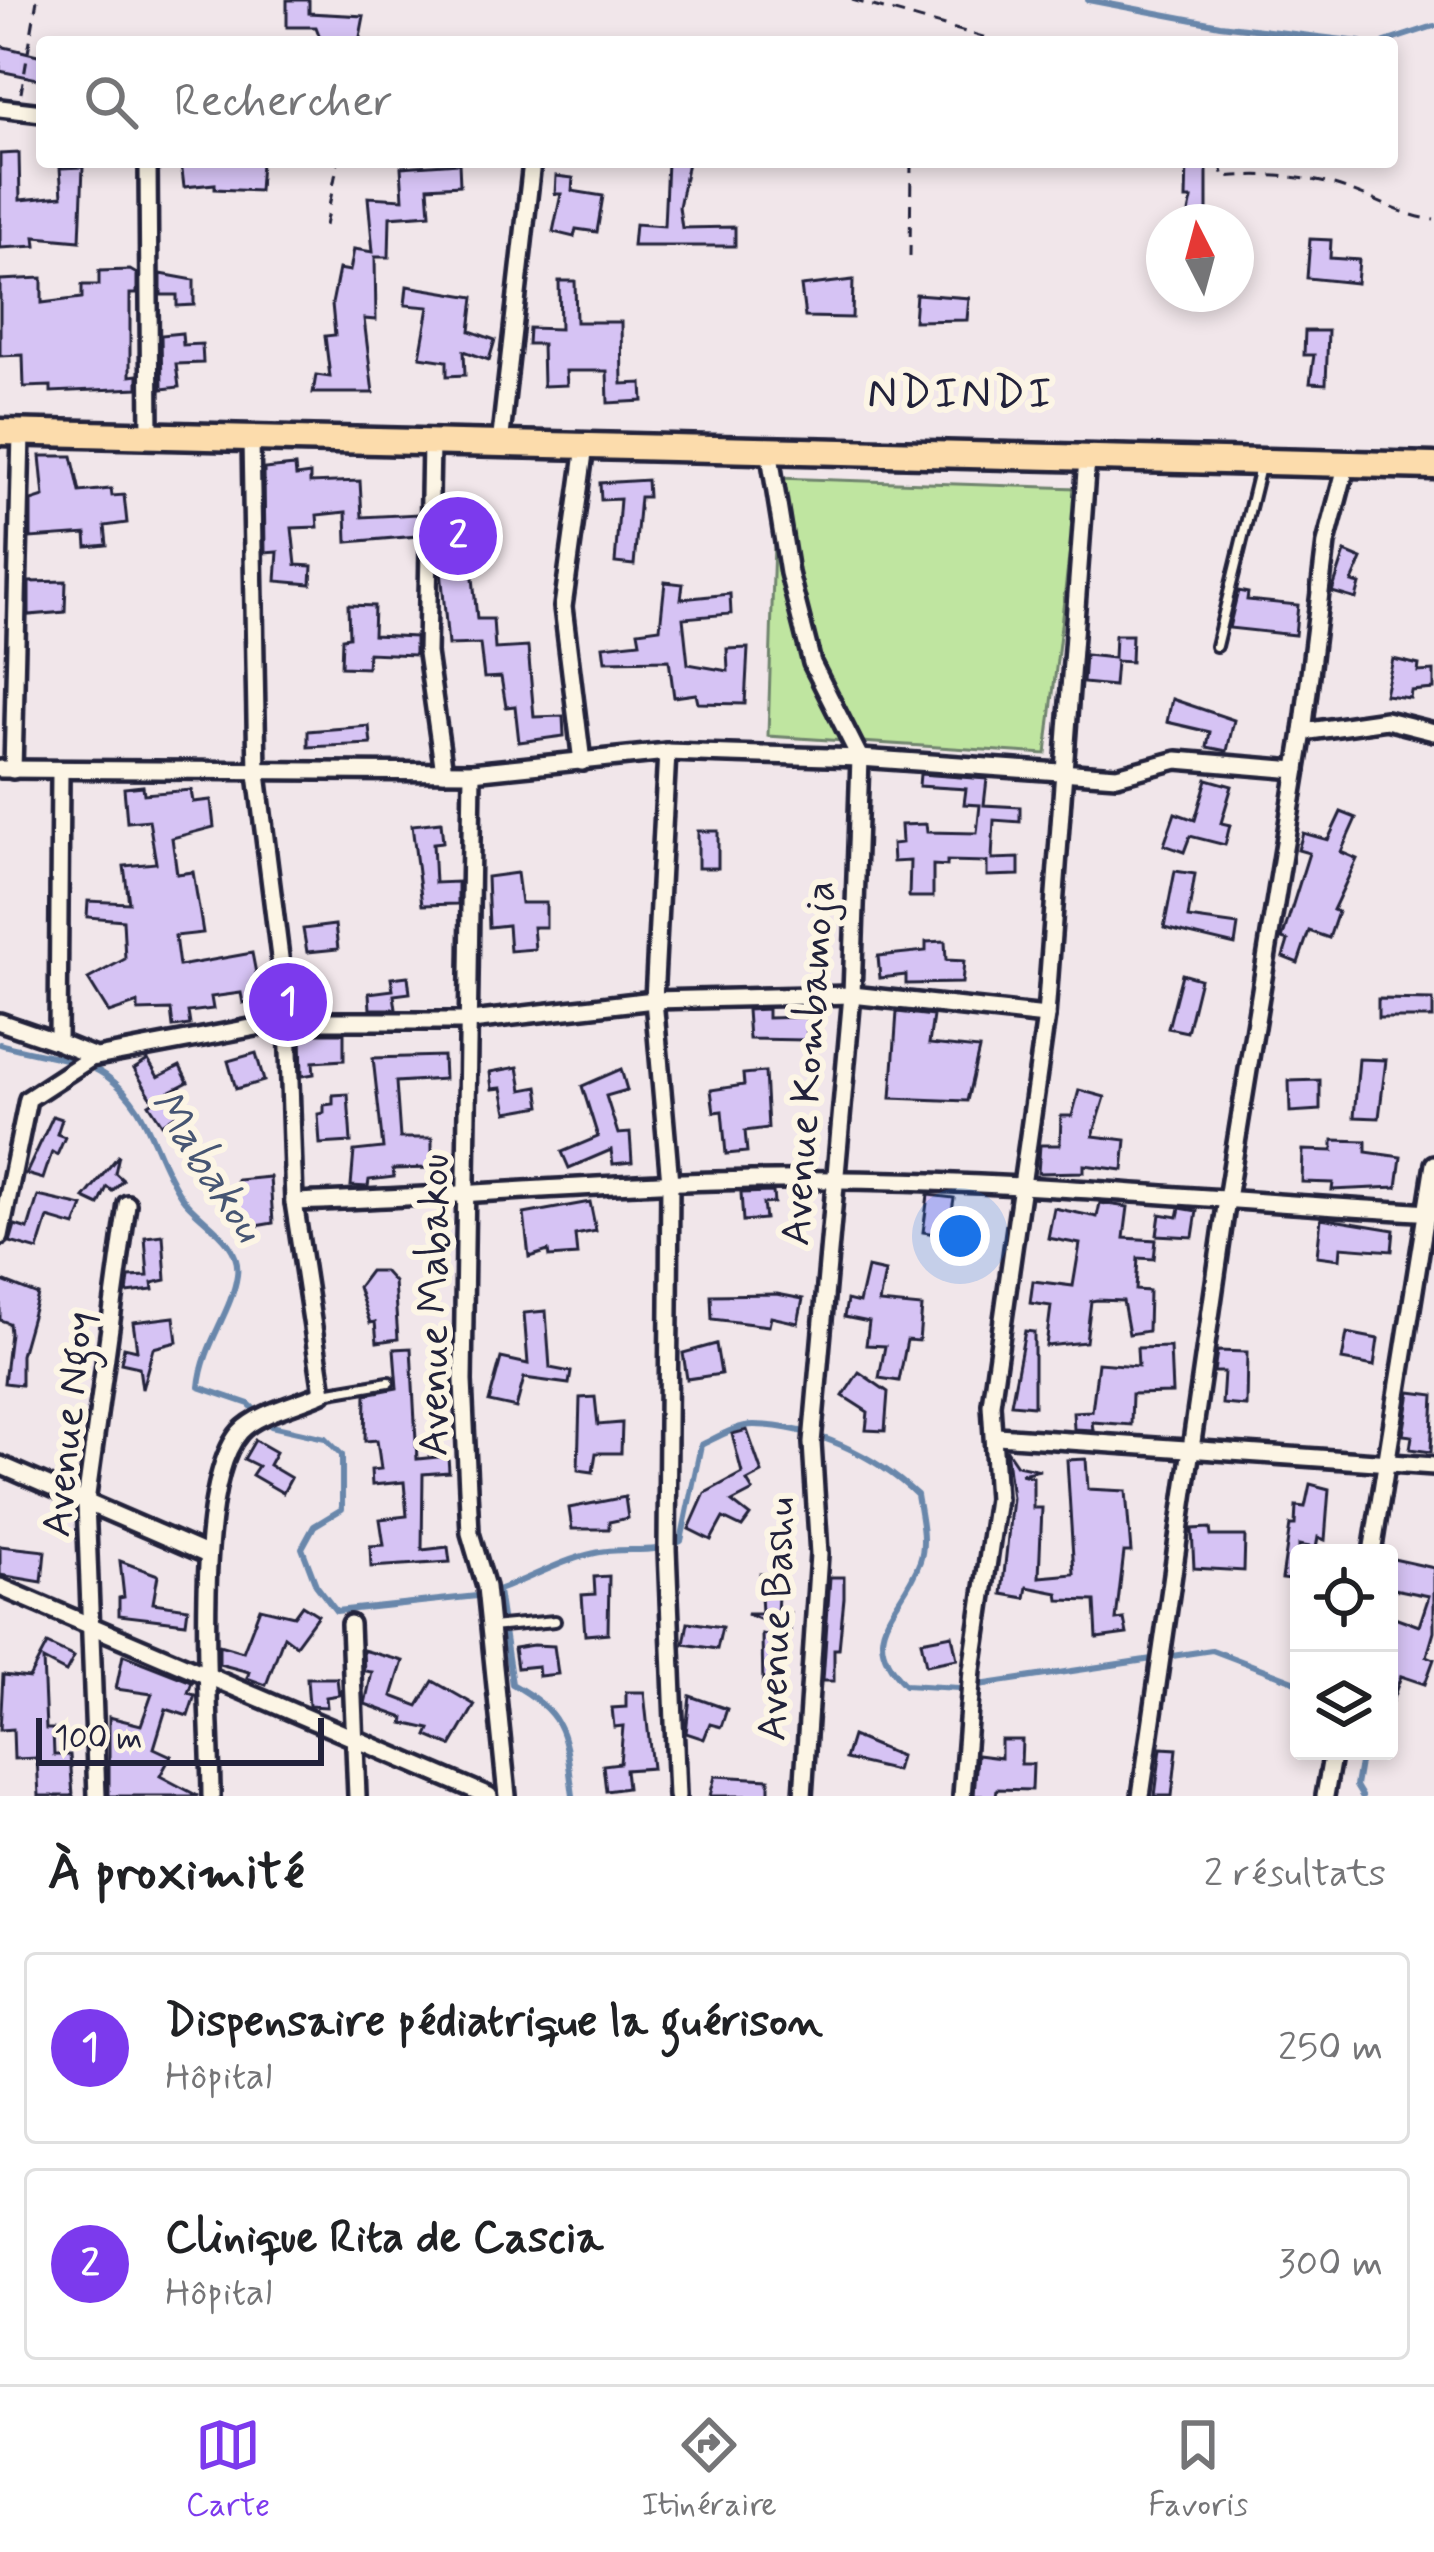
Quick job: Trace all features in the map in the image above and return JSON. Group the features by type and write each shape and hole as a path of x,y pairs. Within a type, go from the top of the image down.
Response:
{"main road":[{"path":"10,433 1434,466"}],"street":[{"path":"0,108 36,112"},
{"path":"148,168 149,439"},
{"path":"500,445 531,168"},
{"path":"10,433 7,769 472,772 667,752 860,758 1117,776 1177,760 1298,770"},
{"path":"211,1796 208,1555 221,1457 244,1427 323,1393 294,1202 288,1021 257,774 251,439"},
{"path":"430,443 427,653 444,772"},
{"path":"582,762 563,607 585,446"},
{"path":"769,449 789,573 812,663 860,758"},
{"path":"962,1796 972,1670 997,1499 997,1436 991,1404 1046,1016 1060,769 1087,458"},
{"path":"1141,1796 1227,1199 1304,733 1326,543 1347,463"},
{"path":"1304,733 1386,720 1434,732"},
{"path":"667,752 654,1000 670,1182 667,1549 677,1796"},
{"name":"Avenue Kombamoja","path":"814,1421 852,995 860,758"},
{"path":"58,1042 60,771"},
{"name":"Avenue Mabakou","path":"472,772 463,1381 470,1533 495,1622 507,1796"},
{"path":"0,1236 28,1099 61,1073 93,1057 288,1021 471,1021 654,1000 852,995 1046,1016"},
{"path":"0,1022 93,1057"},
{"path":"1374,1544 1432,1213 1434,1164"},
{"path":"294,1202 670,1182 835,1180 1025,1183 1432,1213"},
{"name":"Avenue Ngoy","path":"97,1796 86,1502 127,1204"},
{"name":"Avenue Bashu","path":"803,1796 819,1554 814,1421"},
{"path":"997,1436 1434,1466"},
{"path":"0,1465 208,1555"},
{"path":"0,1587 489,1796"},
{"path":"350,1624 359,1740 357,1796"},
{"path":"1325,1796 1331,1760"}],"lane":[{"path":"1216,646 1262,461"},
{"path":"323,1393 389,1382"},
{"path":"495,1622 555,1621"}],"path":[{"path":"18,110 37,0"},
{"path":"852,0 980,36"},
{"path":"325,226 337,168"},
{"path":"910,257 911,168"},
{"path":"1222,168 1224,177 1252,174 1339,186 1381,201 1397,214 1434,220"}],"green space":[{"path":"776,478 1077,488 1046,754 768,736"}],"building":[{"path":"287,0 309,0 309,13 364,16 360,36 319,36 316,27 287,27"},
{"path":"0,46 36,55 36,79 0,71"},
{"path":"19,153 20,200 62,196 60,168 83,168 80,241 35,237 36,246 0,248 0,154"},
{"path":"182,168 261,168 259,191 215,189 215,184 184,187"},
{"path":"401,168 459,168 460,185 428,187 430,214 390,217 389,257 375,257 376,320 364,319 373,393 313,393 316,375 330,377 325,336 335,335 332,304 339,269 350,271 354,249 373,252 368,197 403,199"},
{"path":"667,168 687,168 679,207 682,228 735,227 735,246 633,246 635,224 664,226"},
{"path":"1187,168 1207,168 1207,204 1191,204 1192,199 1186,199"},
{"path":"556,176 573,178 572,191 603,196 597,232 576,229 574,237 553,232 561,194 555,194"},
{"path":"1310,239 1331,240 1330,258 1359,260 1357,283 1307,278"},
{"path":"99,271 137,274 137,294 130,294 130,376 138,375 138,388 51,392 51,386 24,387 23,355 0,356 0,280 42,278 42,303 82,298 82,285 99,285"},
{"path":"161,274 194,280 194,305 177,306 177,295 161,295"},
{"path":"853,280 852,318 805,317 801,286"},
{"path":"559,281 575,281 576,322 621,322 622,384 642,383 643,401 608,403 607,371 566,371 567,385 543,386 542,344 528,344 529,328 560,329"},
{"path":"407,286 474,297 470,331 495,340 489,360 464,351 465,375 447,376 447,361 420,357 429,307 405,305"},
{"path":"916,294 969,298 967,320 914,321"},
{"path":"1305,331 1328,331 1326,384 1310,383 1314,355 1304,355"},
{"path":"182,333 183,345 202,344 203,363 176,364 179,387 162,389 161,335"},
{"path":"40,456 72,456 80,492 111,489 112,496 124,495 127,523 105,526 107,545 87,547 86,534 31,538 31,501 44,497"},
{"path":"295,466 296,476 310,474 310,483 360,481 362,517 418,514 417,536 347,542 346,512 317,515 318,527 292,528 296,565 312,566 311,584 276,581 278,552 265,553 264,469"},
{"path":"647,480 648,497 640,497 634,565 615,563 620,499 601,500 600,483"},
{"path":"1345,552 1362,559 1352,582 1360,584 1356,599 1332,592"},
{"path":"472,567 477,619 493,619 495,649 528,647 534,717 563,716 564,736 519,742 515,706 506,707 501,677 484,678 480,644 448,645 441,570"},
{"path":"66,581 65,612 29,615 29,582"},
{"path":"665,582 683,584 681,599 730,594 731,614 683,618 688,664 728,671 727,649 748,648 745,704 698,703 696,694 674,697 669,660 605,661 603,646 640,642 638,631 660,628"},
{"path":"1238,591 1248,593 1247,600 1298,605 1295,635 1229,628"},
{"path":"348,605 374,606 373,635 415,637 415,655 368,653 367,668 341,667 342,638 349,637"},
{"path":"1115,635 1132,635 1131,662 1116,661 1114,686 1083,683 1085,655 1114,658"},
{"path":"1393,659 1419,665 1418,672 1434,671 1434,689 1411,691 1410,698 1385,695"},
{"path":"1172,699 1234,720 1227,751 1207,747 1210,732 1167,722"},
{"path":"369,726 371,744 308,747 308,731"},
{"path":"920,774 987,779 984,805 1020,807 1020,822 994,820 992,859 1019,858 1019,875 987,876 987,862 947,861 947,866 933,865 933,897 909,897 910,861 893,862 892,844 902,843 901,825 926,824 927,832 977,833 980,805 964,804 966,789 919,786"},
{"path":"1207,779 1232,786 1221,823 1230,825 1225,845 1190,836 1184,852 1164,845 1175,813 1195,820"},
{"path":"143,786 144,794 191,790 193,802 211,800 214,827 172,838 177,874 193,872 203,933 175,936 179,966 252,953 261,999 243,1003 241,993 211,997 213,1009 188,1012 190,1025 173,1027 171,1010 138,1011 138,1003 109,1013 88,979 125,959 123,920 87,917 88,901 129,903 124,866 156,863 149,820 127,822 124,788"},
{"path":"1341,812 1356,818 1341,852 1357,859 1333,910 1338,912 1329,938 1309,931 1298,963 1283,957 1288,941 1282,939 1309,853 1298,850 1303,833 1328,840"},
{"path":"441,822 443,842 433,843 435,883 458,882 458,904 422,905 412,825"},
{"path":"698,831 718,831 718,868 698,868"},
{"path":"1175,871 1195,874 1188,918 1238,925 1235,945 1164,928"},
{"path":"517,873 521,903 546,903 546,927 533,927 535,949 510,951 508,925 489,927 487,877"},
{"path":"335,925 338,949 307,952 303,929"},
{"path":"945,941 946,960 964,961 962,983 906,984 906,975 880,978 878,956 926,951 926,942"},
{"path":"1182,974 1200,979 1187,1032 1168,1028"},
{"path":"408,976 410,993 394,995 396,1009 370,1009 369,993 393,990 391,978"},
{"path":"1378,999 1433,1000 1433,1018 1378,1018"},
{"path":"768,1009 768,1018 807,1017 807,1040 749,1039 747,1010"},
{"path":"897,1012 933,1016 929,1044 979,1049 967,1101 891,1098"},
{"path":"301,1033 344,1033 344,1060 313,1062 314,1074 302,1076"},
{"path":"256,1053 264,1081 236,1089 228,1061"},
{"path":"443,1056 444,1079 396,1082 400,1138 432,1138 432,1168 393,1169 394,1177 369,1180 368,1187 351,1186 354,1151 383,1148 373,1058"},
{"path":"1359,1059 1386,1060 1379,1118 1354,1117"},
{"path":"148,1060 158,1077 180,1066 188,1082 165,1094 177,1114 162,1124 149,1104 163,1095 153,1100 134,1069"},
{"path":"518,1067 522,1090 538,1087 541,1106 507,1112 502,1088 492,1089 490,1072"},
{"path":"621,1069 627,1090 606,1096 618,1134 630,1133 632,1162 613,1164 611,1150 569,1168 562,1152 598,1137 582,1086"},
{"path":"765,1072 768,1128 745,1131 747,1152 726,1154 722,1111 714,1112 711,1090 744,1085 743,1074"},
{"path":"1320,1080 1320,1110 1290,1112 1289,1081"},
{"path":"1079,1090 1105,1097 1093,1136 1126,1140 1123,1170 1084,1165 1084,1172 1038,1173 1040,1145 1060,1145 1061,1116 1072,1116"},
{"path":"348,1094 351,1142 320,1144 318,1114 324,1113 324,1105 333,1104 333,1095"},
{"path":"53,1116 62,1119 57,1134 65,1137 57,1155 52,1152 43,1179 26,1174"},
{"path":"1333,1140 1366,1141 1366,1152 1401,1157 1397,1187 1332,1190 1333,1183 1302,1182 1303,1150 1333,1151"},
{"path":"119,1155 115,1173 123,1180 112,1191 107,1187 99,1205 84,1198"},
{"path":"270,1177 273,1223 239,1229 237,1180"},
{"path":"773,1192 774,1203 763,1204 765,1219 743,1221 741,1193"},
{"path":"928,1195 954,1198 948,1236 923,1232"},
{"path":"38,1196 83,1206 75,1226 48,1218 38,1250 10,1242 15,1225 28,1229"},
{"path":"590,1202 596,1231 575,1235 577,1255 549,1257 548,1251 529,1257 524,1214"},
{"path":"1100,1203 1128,1207 1124,1238 1156,1240 1154,1259 1138,1258 1136,1290 1149,1291 1148,1331 1129,1334 1123,1301 1097,1300 1091,1301 1086,1342 1046,1346 1051,1306 1030,1303 1033,1281 1073,1286 1080,1244 1048,1238 1054,1208 1097,1217"},
{"path":"1180,1208 1197,1211 1193,1237 1157,1235 1160,1214 1178,1217"},
{"path":"1321,1218 1394,1230 1392,1251 1341,1247 1340,1259 1317,1256"},
{"path":"163,1235 166,1280 152,1283 153,1290 127,1293 129,1277 148,1276 145,1237"},
{"path":"867,1268 885,1272 879,1303 922,1307 919,1341 907,1340 899,1381 879,1378 885,1346 866,1345 869,1322 844,1317 847,1300 859,1303"},
{"path":"370,1271 384,1271 394,1282 398,1339 377,1342 375,1322 370,1323 358,1287"},
{"path":"0,1280 38,1295 21,1355 21,1385 4,1383 10,1333 9,1323 0,1320"},
{"path":"777,1294 803,1299 798,1323 771,1317 769,1326 712,1319 711,1295"},
{"path":"546,1311 550,1368 571,1372 569,1384 524,1378 516,1408 489,1402 501,1358 528,1364 524,1313"},
{"path":"174,1317 177,1342 153,1348 142,1389 139,1367 121,1363 124,1347 137,1350 133,1322"},
{"path":"1025,1331 1034,1332 1034,1406 1011,1404"},
{"path":"1347,1333 1378,1339 1374,1366 1342,1360"},
{"path":"716,1344 721,1374 687,1379 683,1353"},
{"path":"1170,1347 1172,1393 1132,1394 1131,1425 1092,1422 1093,1430 1074,1429 1073,1412 1092,1411 1098,1363 1138,1366 1137,1348"},
{"path":"411,1348 417,1459 448,1456 449,1472 423,1474 422,1550 448,1547 450,1562 371,1567 370,1546 384,1545 380,1519 407,1516 404,1482 372,1485 371,1470 381,1469 377,1440 365,1441 366,1394 397,1388 394,1349"},
{"path":"1217,1351 1247,1352 1246,1406 1222,1404 1224,1372 1214,1372"},
{"path":"859,1372 888,1392 885,1431 866,1430 868,1412 843,1396"},
{"path":"1410,1392 1434,1395 1431,1452 1410,1449 1412,1436 1403,1435"},
{"path":"595,1397 598,1425 622,1423 621,1453 596,1453 593,1472 578,1470 580,1398"},
{"path":"747,1430 762,1473 747,1481 753,1491 732,1502 750,1516 742,1527 723,1518 711,1540 689,1529 705,1493 742,1473 732,1434"},
{"path":"255,1440 276,1452 269,1465 291,1478 283,1493 252,1475 258,1466 244,1459"},
{"path":"1006,1449 1017,1465 1040,1470 1021,1474 1033,1477 1033,1508 1042,1508 1039,1577 1074,1574 1067,1460 1086,1459 1088,1489 1126,1491 1131,1552 1124,1552 1116,1620 1124,1619 1127,1634 1097,1638 1095,1601 1059,1600 1058,1593 1027,1587 1025,1598 1002,1594 1012,1498"},
{"path":"1310,1484 1329,1489 1325,1540 1318,1537 1317,1544 1290,1544 1290,1580 1282,1579 1296,1506 1305,1507"},
{"path":"625,1497 628,1518 609,1522 609,1529 572,1529 569,1508"},
{"path":"1210,1528 1211,1536 1245,1536 1244,1571 1194,1568 1192,1529"},
{"path":"0,1546 45,1551 42,1582 0,1575"},
{"path":"1398,1560 1434,1568 1434,1632 1427,1656 1434,1659 1425,1684 1401,1676 1398,1684 1398,1618 1419,1626 1429,1596 1398,1590"},
{"path":"120,1561 158,1575 153,1603 188,1608 186,1623 119,1615 119,1598 124,1597"},
{"path":"760,1574 779,1575 777,1614 790,1613 790,1631 747,1614 762,1614"},
{"path":"609,1576 608,1633 585,1635 582,1595 595,1594 594,1577"},
{"path":"830,1577 844,1577 844,1598 839,1649 834,1649 834,1681 823,1681"},
{"path":"302,1605 318,1615 296,1645 284,1636 266,1685 247,1678 249,1672 219,1664 219,1645 243,1652 260,1608 294,1616"},
{"path":"688,1622 722,1627 717,1649 684,1644"},
{"path":"762,1634 783,1638 783,1689 763,1689"},
{"path":"952,1635 957,1659 926,1665 921,1641"},
{"path":"47,1644 74,1657 66,1672 43,1660 46,1729 53,1729 54,1755 70,1755 73,1796 39,1796 37,1758 14,1759 13,1729 0,1730 3,1675 29,1678"},
{"path":"554,1646 558,1674 539,1676 538,1666 517,1668 514,1648"},
{"path":"363,1650 403,1661 392,1696 418,1706 433,1681 475,1705 451,1746 427,1736 430,1729 403,1723 404,1718 365,1704 372,1672 364,1671"},
{"path":"123,1655 192,1682 188,1693 195,1695 188,1716 166,1709 154,1748 171,1756 160,1776 198,1796 109,1796 109,1717 141,1725 152,1694 116,1689"},
{"path":"307,1678 337,1678 339,1695 326,1697 327,1707 309,1706"},
{"path":"626,1692 644,1692 652,1768 625,1770 627,1788 606,1791 603,1765 620,1763 623,1726 614,1727 612,1708 626,1707"},
{"path":"690,1696 727,1709 721,1727 710,1724 704,1739 686,1733"},
{"path":"852,1736 900,1756 896,1771 845,1759"},
{"path":"1001,1740 1022,1740 1021,1764 1033,1764 1032,1790 997,1789 996,1796 974,1796 977,1755 1001,1758"},
{"path":"1161,1748 1177,1749 1172,1796 1155,1796"},
{"path":"715,1776 769,1779 769,1796 710,1796"}],"waterway":[{"path":"1088,0 1220,25 1311,36"},
{"path":"1398,38 1434,26"},
{"name":"Mabakou","path":"0,1044 82,1064 121,1088 142,1116 181,1196 233,1251 237,1262 234,1289 199,1387 249,1404 271,1426 325,1438 342,1455 342,1509 314,1526 302,1548 316,1585 336,1611 477,1596 595,1553 671,1546 681,1541 701,1445 754,1425 798,1431 842,1445 882,1467 917,1495 922,1553 882,1636 890,1667 905,1685 959,1688 1212,1650 1290,1680"},
{"path":"498,1591 512,1684 554,1717 565,1742 573,1796"},
{"path":"1360,1760 1356,1786 1362,1796"}],"place":[{"name":"Clinique Rita de Cascia","path":"458,536"},
{"name":"Dispensaire pédiatrique la guérison","path":"288,1002"}],"district":[{"name":"NDINDI","path":"961,391"}]}
